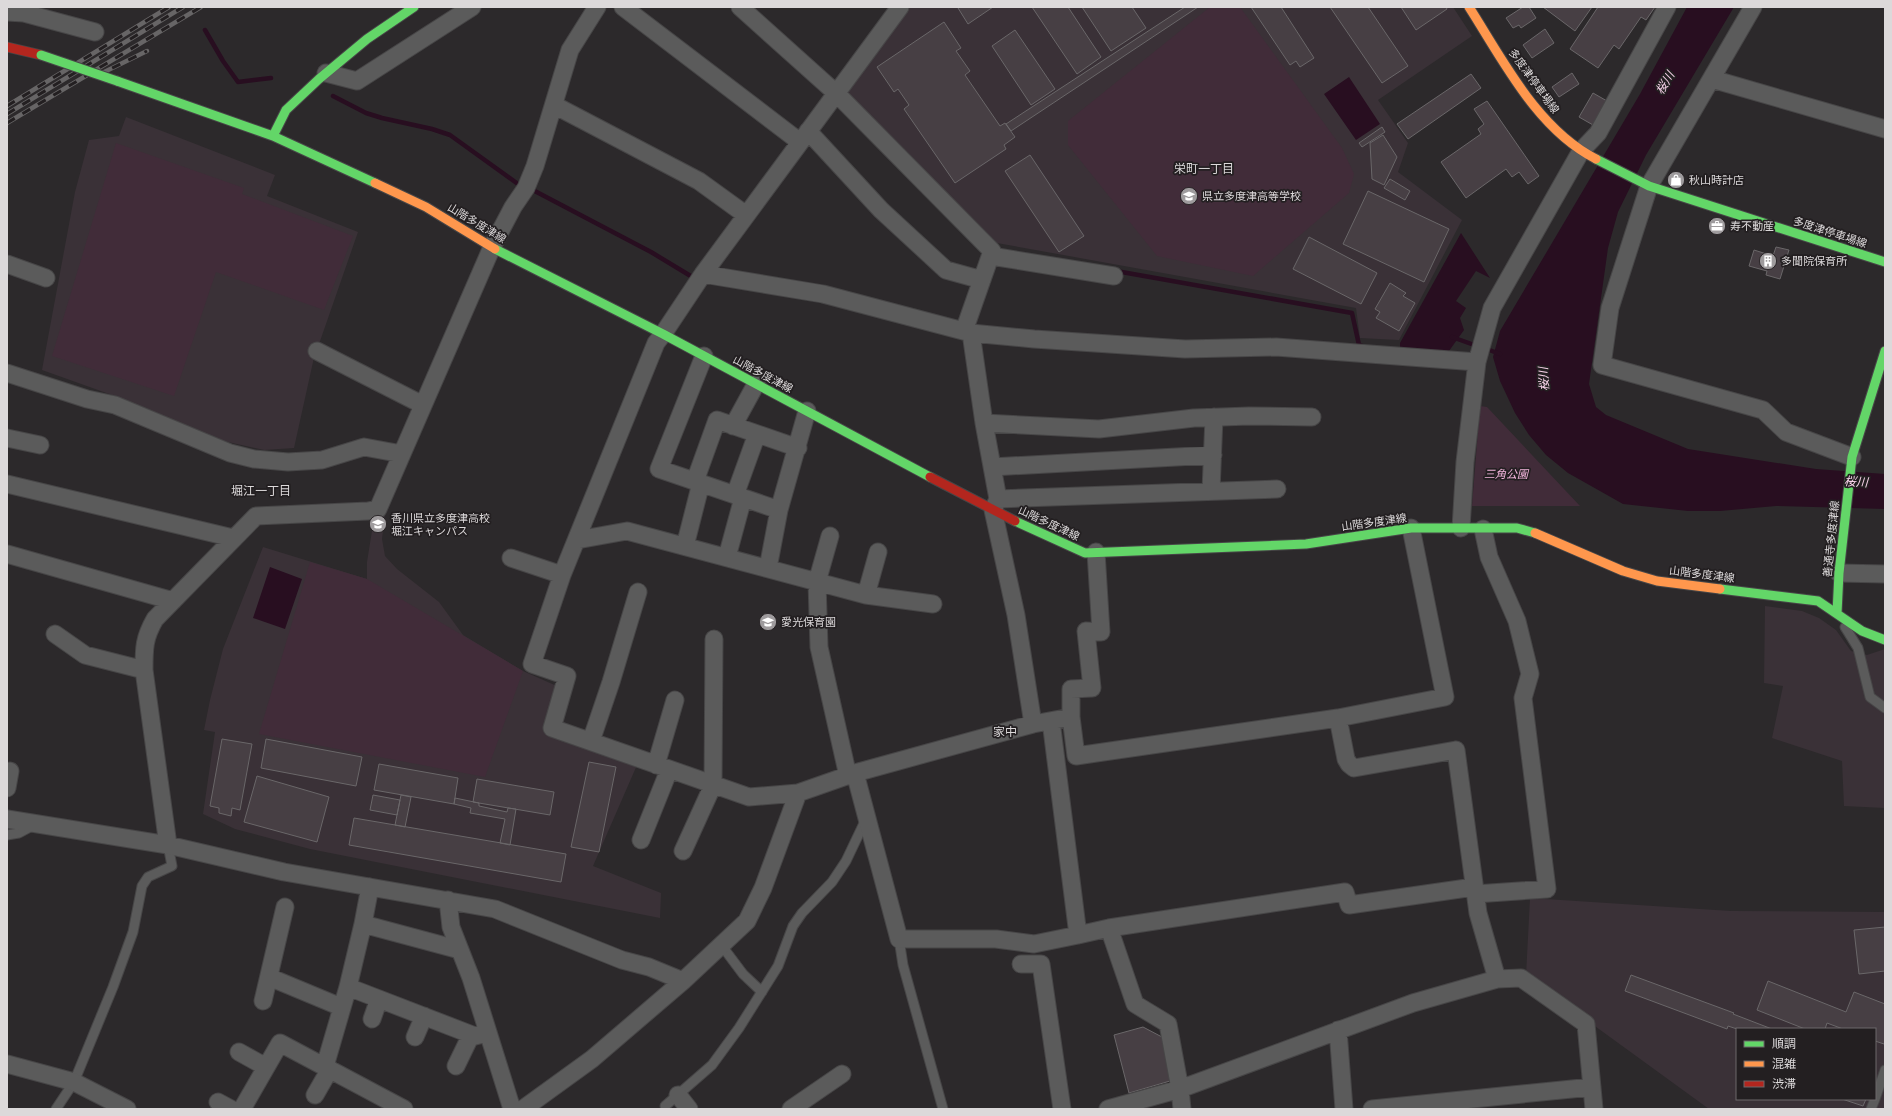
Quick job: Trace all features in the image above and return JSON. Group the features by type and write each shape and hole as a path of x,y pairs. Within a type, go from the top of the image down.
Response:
{"main road":[{"path":"273,136 286,110 326,73 367,39 414,7"},
{"name":"多度津停車場線","path":"1469,7 1528,98 1559,134 1587,155 1643,183 1885,262"},
{"name":"山階多度津線","path":"7,47 40,55 273,136 426,207 492,247 663,334 807,411 996,504 1057,542 1085,553 1306,544 1411,528 1518,528 1533,532 1623,571 1657,581 1818,601 1862,631 1885,640"},
{"name":"善通寺多度津線","path":"1837,614 1839,573 1852,457 1885,351"}],"street":[{"path":"326,73 357,81 472,7"},
{"path":"168,845 144,670 144,646 147,632 155,619 256,516 368,511 378,509 492,247 513,207 526,188 535,166 570,50 597,7"},
{"path":"623,7 804,136 946,270 982,280"},
{"path":"740,7 837,94 992,251 982,280 968,332 992,467 996,504 1034,724"},
{"path":"900,7 703,274 663,334 656,342 562,575 532,664 567,676 552,728 713,785 749,796 798,793 852,774 1034,724 1071,717"},
{"path":"1461,528 1466,462 1477,362 1492,308 1587,155 1666,7"},
{"path":"1753,7 1712,79 1643,183 1610,308 1602,365 1763,410 1786,432 1852,457"},
{"path":"7,12 24,13 95,32"},
{"path":"1712,79 1885,129"},
{"path":"554,105 699,181 746,215"},
{"path":"991,256 1114,276"},
{"path":"7,264 46,278"},
{"path":"703,274 823,294 968,332 1034,339 1185,349 1276,347 1477,362"},
{"path":"317,351 423,406"},
{"path":"704,356 659,469 779,510"},
{"path":"7,373 87,399 115,405 223,450 254,459 288,462 322,460 364,447 402,454"},
{"path":"733,426 756,384"},
{"path":"768,568 779,510 798,448 807,411"},
{"path":"1211,491 1214,417"},
{"path":"984,423 1099,429 1194,418 1312,417"},
{"path":"684,546 698,482 717,420 798,448"},
{"path":"727,557 739,496 756,434"},
{"path":"7,438 40,445"},
{"path":"992,467 1213,455"},
{"path":"7,484 233,538"},
{"path":"996,504 1211,491 1277,489"},
{"path":"1096,552 1101,632 1086,631 1092,688 1071,689 1071,717 1076,756 1338,718 1446,697 1411,528"},
{"path":"830,536 817,582 820,647 852,774 867,817 899,939 996,939 1034,944 1109,928 1345,892 1349,905 1474,890 1547,889 1522,698 1530,674 1517,621 1489,557 1483,529"},
{"path":"577,540 627,531 866,595 933,604"},
{"path":"866,595 878,552"},
{"path":"7,554 173,601"},
{"path":"511,558 562,575"},
{"path":"1839,573 1885,574"},
{"path":"591,741 611,682 638,592"},
{"path":"55,634 85,656 144,670"},
{"path":"683,851 713,785 714,639"},
{"path":"641,840 662,767 675,700"},
{"path":"1338,718 1346,759 1354,768 1456,750 1478,913 1496,979"},
{"path":"1051,720 1078,935"},
{"path":"522,1109 592,1059 683,981 747,921 763,888 798,793"},
{"path":"7,819 168,845 284,872 495,909 622,960 649,967 683,981"},
{"path":"316,1094 327,1068 341,1007 348,987 363,924 370,887"},
{"path":"448,900 451,927 471,978 512,1109"},
{"path":"263,1001 286,907"},
{"path":"363,924 460,950"},
{"path":"1109,928 1135,1004 1168,1024 1180,1089 1182,1109"},
{"path":"1021,964 1041,964 1062,1109"},
{"path":"269,977 341,1007"},
{"path":"1108,1109 1180,1089 1413,1002 1496,979 1521,978 1586,1024 1594,1109"},
{"path":"348,987 471,1035 475,1036 487,1033"},
{"path":"372,1019 379,999"},
{"path":"415,1037 424,1016"},
{"path":"1338,1030 1344,1109"},
{"path":"456,1066 471,1035"},
{"path":"242,1109 280,1043 327,1068 377,1102 404,1109"},
{"path":"239,1052 266,1067"},
{"path":"7,1064 74,1082 127,1109"},
{"path":"791,1109 842,1074"},
{"path":"1372,1109 1592,1087"},
{"path":"678,1095 689,1109"}],"lane":[{"path":"1837,614 1858,648 1870,697 1885,708"},
{"path":"665,1106 712,1065 739,1028 778,966 793,926 802,913 832,882 846,861 867,817"},
{"path":"7,835 19,833 37,823"},
{"path":"56,1109 74,1082 114,987 133,932 142,886 148,877 172,866 168,845"},
{"path":"899,939 903,965 943,1109"},
{"path":"722,946 743,974 762,992"},
{"path":"1876,1096 1885,1070"}],"shaded area":[{"name":"県立多度津高等学校","path":"909,7 1453,7 1472,36 1378,100 1408,143 1398,172 1462,220 1399,340 1360,338 1356,308 997,243 844,94"},
{"name":"香川県立多度津高校 堀江キャンパス","path":"126,117 275,175 267,196 358,232 318,347 430,406 391,489 385,514 382,539 385,556 397,569 439,602 463,635 523,671 559,687 544,732 637,765 593,866 661,893 660,918 310,849 235,829 203,814 215,732 204,730 210,700 223,649 263,547 367,579 367,562 375,512 419,407 315,353 294,448 264,450 228,442 195,432 126,400 42,370 75,192 89,140 119,136"},
{"path":"1765,606 1802,611 1819,618 1836,630 1851,651 1867,655 1885,649 1885,808 1844,806 1842,761 1772,738 1783,686 1764,683"},
{"path":"1530,898 1731,911 1885,912 1885,1109 1709,1109 1526,976"}],"green space":[{"path":"1210,7 1240,7 1342,148 1354,174 1349,193 1253,276 1157,256 1068,145 1068,121"},
{"path":"116,143 244,188 242,194 353,236 324,310 216,272 174,396 52,356"},
{"name":"三角公園","path":"1480,406 1487,407 1580,506 1472,506"},
{"path":"310,562 367,579 523,671 485,777 259,734"}],"water":[{"name":"桜川","path":"1687,7 1734,7 1646,155 1618,212 1608,248 1589,384 1596,407 1606,415 1688,449 1816,469 1885,474 1885,509 1776,506 1720,511 1688,511 1623,504 1568,473 1546,455 1529,435 1515,413 1500,381 1493,357 1500,331 1640,94"},
{"path":"1349,77 1380,124 1356,140 1324,94"},
{"path":"1461,233 1490,278 1476,271 1456,301 1466,308 1460,318 1464,330 1449,351 1440,355 1400,352 1400,343"},
{"path":"270,567 302,579 285,629 253,618"}],"building":[{"path":"993,7 968,24 958,8"},
{"path":"1032,7 1068,7 1101,57 1077,74"},
{"path":"1082,7 1132,7 1146,28 1111,51"},
{"path":"1185,7 1198,7 1011,131 1006,124"},
{"path":"1251,7 1281,7 1314,58 1300,67 1296,61 1290,65"},
{"path":"1330,7 1368,7 1408,66 1382,83"},
{"path":"1401,7 1446,7 1447,9 1416,30"},
{"path":"1523,7 1529,7 1536,18 1521,28 1519,25 1513,28 1506,18"},
{"path":"1543,7 1592,7 1575,31"},
{"path":"1598,7 1655,7 1646,20 1641,17 1619,49 1614,45 1598,68 1570,49"},
{"path":"944,22 961,48 956,51 970,71 965,75 1000,126 1005,123 1015,137 1004,145 1006,149 955,183 904,109 909,105 898,89 894,92 877,67"},
{"path":"1545,29 1554,43 1532,58 1523,45"},
{"path":"1015,30 1055,89 1031,105 992,46"},
{"path":"1572,73 1579,84 1559,97 1552,87"},
{"path":"1471,74 1481,88 1408,139 1397,124"},
{"path":"1593,93 1607,101 1593,125 1579,117"},
{"path":"1487,101 1539,176 1528,184 1519,172 1512,177 1506,169 1466,198 1441,162 1481,134 1478,129 1484,124 1474,109"},
{"path":"1382,127 1385,132 1362,147 1359,143"},
{"path":"1383,135 1397,157 1384,185 1372,179 1370,143"},
{"path":"1030,155 1084,236 1059,252 1005,171"},
{"path":"1390,179 1410,191 1405,200 1384,188"},
{"path":"1368,191 1449,229 1424,282 1343,244"},
{"path":"1309,237 1377,273 1361,304 1293,269"},
{"name":"多聞院保育所","path":"1776,247 1789,250 1780,279 1766,275 1767,271 1749,266 1754,250 1773,256"},
{"path":"1390,283 1406,293 1403,296 1415,303 1399,331 1376,318 1380,312 1375,309"},
{"path":"222,739 252,744 240,810 232,808 231,816 219,813 219,808 210,806"},
{"path":"266,739 362,757 356,786 261,768"},
{"path":"589,762 616,767 599,852 571,847"},
{"path":"379,764 458,778 454,804 374,790"},
{"path":"257,776 329,797 317,842 244,822"},
{"path":"477,779 554,792 550,815 473,802"},
{"path":"373,795 400,800 397,815 370,810"},
{"path":"401,795 411,797 405,827 395,825"},
{"path":"455,798 479,803 479,806 507,812 508,808 516,809 510,845 500,843 505,819 470,813 471,808 454,804"},
{"path":"354,818 566,854 561,882 349,845"},
{"path":"1885,927 1885,971 1859,974 1854,930"},
{"path":"1631,975 1734,1013 1733,1014 1769,1028 1736,1029 1728,1026 1727,1029 1625,991"},
{"path":"1768,981 1846,1012 1854,992 1885,1004 1885,1041 1884,1044 1876,1041 1876,1028 1840,1028 1827,1023 1825,1028 1802,1028 1757,1010"},
{"path":"1143,1027 1162,1037 1170,1081 1129,1093 1114,1035"},
{"path":"1845,1100 1866,1100 1863,1106"}],"waterway":[{"path":"205,30 223,61 238,82 271,78"},
{"path":"333,96 366,113 432,129 450,135 518,184"},
{"path":"529,188 651,252 694,278"},
{"path":"1116,271 1352,313 1359,345 1362,346"},
{"path":"1452,337 1477,346"},
{"path":"1484,348 1500,354"}],"railway":[{"path":"7,106 169,7"},
{"path":"7,114 183,7"},
{"path":"7,123 201,7"},
{"path":"96,76 147,51"}],"traffic: fast":[{"path":"273,136 286,110 319,79 367,39 414,7"},
{"path":"41,55 117,81"},
{"path":"117,81 273,136 375,183"},
{"path":"1596,159 1649,186 1885,262"},
{"path":"495,249 663,334 930,477"},
{"path":"1837,613 1839,573 1852,457 1885,351"},
{"path":"1015,521 1085,553 1306,544 1411,528 1517,528 1535,533"},
{"path":"1720,589 1818,601 1862,631 1885,640"}],"traffic: slow":[{"path":"1469,7 1523,92 1539,112 1556,130 1575,146 1596,159"},
{"path":"375,183 426,207 495,249"},
{"path":"1535,533 1623,571 1657,581 1720,589"}],"traffic: jam":[{"path":"7,47 41,55"},
{"path":"930,477 1015,521"}],"place":[{"name":"秋山時計店","path":"1676,180"},
{"name":"県立多度津高等学校","path":"1189,196"},
{"name":"寿不動産","path":"1717,226"},
{"name":"多聞院保育所","path":"1768,261"},
{"name":"香川県立多度津高校 堀江キャンパス","path":"378,524"},
{"name":"愛光保育園","path":"768,622"}],"district":[{"name":"栄町一丁目","path":"1204,169"},
{"name":"堀江一丁目","path":"261,491"},
{"name":"家中","path":"1005,732"}]}
